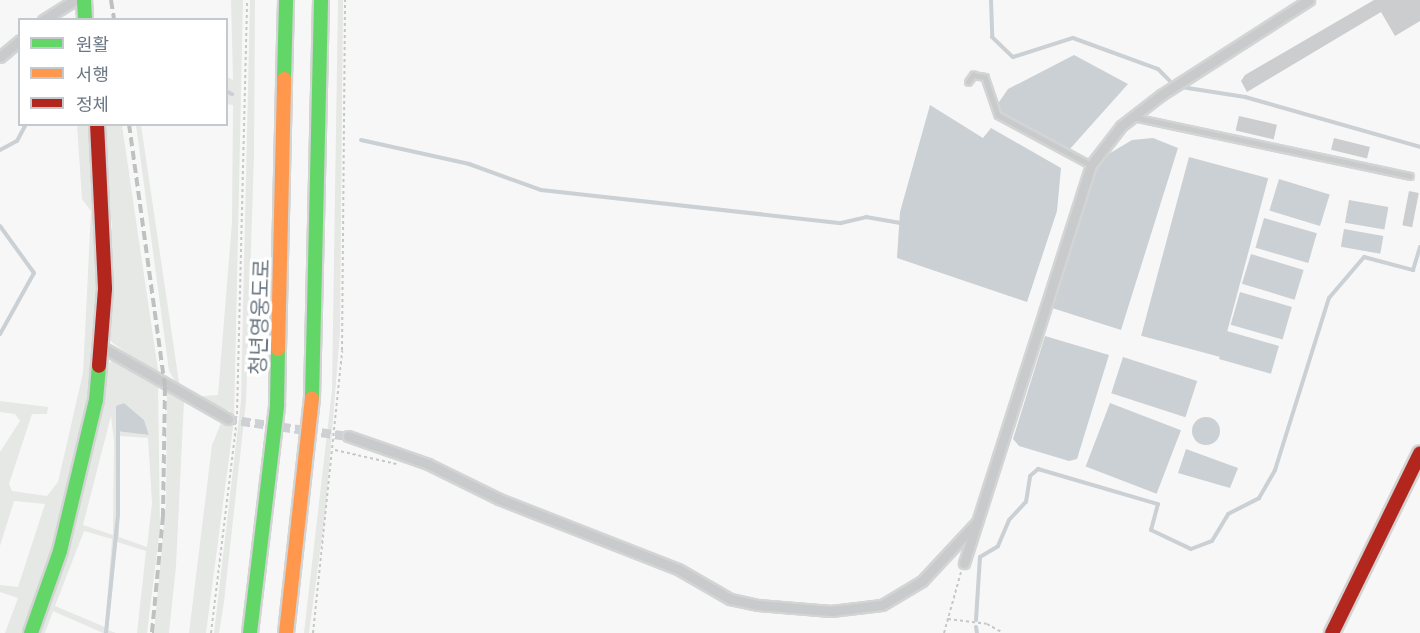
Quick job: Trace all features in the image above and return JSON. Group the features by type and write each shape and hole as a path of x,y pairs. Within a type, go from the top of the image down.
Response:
{"main road":[{"path":"84,0 85,18"},
{"name":"청년영웅도로","path":"250,633 277,405 286,0"},
{"path":"286,633 314,373 321,0"},
{"path":"31,633 60,552 86,456 102,346 104,174 97,126"},
{"path":"1332,633 1420,453"}],"street":[{"path":"46,18 75,0"},
{"path":"964,563 1090,165 1133,117 1309,0"},
{"path":"0,57 18,42"},
{"path":"102,346 228,419"},
{"path":"348,436 678,569 730,599 758,605 831,611 882,605 922,581 977,522"}],"lane":[{"path":"968,82 973,75 985,77 998,116 1090,165"},
{"path":"1133,117 1410,176"}],"path":[{"path":"211,633 239,400 247,0"},
{"path":"313,633 343,329 345,0"},
{"path":"944,633 964,563"},
{"path":"948,619 987,624 1003,633"}],"shaded area":[{"path":"231,0 243,0 234,420 206,633 189,633 212,445 221,423 230,424 230,411 190,397 218,395 232,222 233,105 228,104 228,93 233,95 228,91 228,78 233,80"},
{"path":"250,0 255,0 254,155 246,402 224,602 219,633 214,633 241,401"},
{"path":"338,0 343,0 340,332 326,507 309,633 304,633 332,390"},
{"path":"1074,55 1128,84 1069,150 1002,115 997,105 1008,89"},
{"path":"930,105 983,138 991,128 1061,168 1057,211 1027,302 897,258 900,212"},
{"path":"77,126 91,126 99,257 88,403 51,558 24,633 5,633 18,598 0,592 0,585 18,587 45,504 14,501 0,546 0,452 20,421 15,414 0,412 0,401 48,407 47,414 32,414 9,484 12,491 47,496 58,482 83,373 91,211 82,199"},
{"path":"104,126 122,126 159,377 109,340 112,229"},
{"path":"136,126 141,126 180,389 169,371"},
{"path":"1153,138 1178,148 1121,330 1049,307 1094,175 1107,155 1132,140"},
{"path":"1189,157 1268,178 1220,357 1141,336"},
{"path":"1279,179 1330,194 1320,226 1269,211"},
{"path":"1349,200 1388,207 1384,230 1345,223"},
{"path":"1264,218 1317,233 1308,263 1255,248"},
{"path":"1344,229 1383,236 1380,254 1341,247"},
{"path":"1251,254 1304,270 1295,300 1242,284"},
{"path":"1240,292 1292,307 1283,340 1231,325"},
{"path":"1227,331 1279,346 1271,374 1219,359"},
{"path":"1045,336 1109,355 1077,459 1069,461 1019,446 1013,439"},
{"path":"1123,357 1197,381 1185,417 1111,393"},
{"path":"115,358 158,385 160,528 147,633 137,633 146,551 117,542 108,630 116,633 103,633 53,611 45,633 38,633 82,498 108,364","holes":["124,403 144,420 149,435 117,431 116,407","111,416 114,441 113,535 83,525","120,436 148,438 152,503 147,547 119,537","84,531 112,539 105,627 55,606"]},
{"path":"167,391 184,401 176,566 169,633 154,633 166,503"},
{"path":"124,403 144,420 149,435 116,431 116,406"},
{"path":"1110,403 1181,430 1157,494 1086,466"},
{"path":"1206,417 1216,421 1220,431 1216,441 1206,445 1196,441 1192,431 1196,421"},
{"path":"1186,449 1238,468 1230,488 1178,473"}],"building":[{"path":"1374,0 1420,0 1420,21 1395,36 1381,12 1247,92 1241,81 1245,75"},
{"path":"1239,116 1277,125 1274,139 1236,131"},
{"path":"1334,138 1370,147 1367,159 1331,150"},
{"path":"1409,191 1419,193 1412,227 1402,225"}],"waterway":[{"path":"991,0 992,37 1013,57 1073,38 1158,69 1169,80"},
{"path":"1181,87 1245,97 1420,147"},
{"path":"228,92 232,94"},
{"path":"0,150 17,141 25,126"},
{"path":"361,140 469,164 541,190 841,223 866,217 900,223"},
{"path":"0,226 34,273 0,334"},
{"path":"976,620 980,557 998,546 1009,520 1026,502 1030,476 1038,469 1158,504 1151,530 1191,549 1212,541 1228,514 1259,498 1275,470 1329,298 1364,257 1413,270 1420,247"},
{"path":"106,633 118,514 118,432"},
{"path":"976,627 977,633"}],"tunnel":[{"path":"228,419 348,436"}],"railway":[{"path":"111,0 114,18"},
{"path":"129,126 165,387 163,516 152,633"}],"traffic: fast":[{"path":"84,0 85,18"},
{"path":"284,79 286,0"},
{"path":"312,398 321,0"},
{"path":"250,633 277,405 278,349"},
{"path":"31,633 60,551 96,400 99,366"}],"traffic: slow":[{"path":"278,349 284,79"},
{"path":"286,633 312,398"}],"traffic: jam":[{"path":"97,126 105,289 99,366"},
{"path":"1332,633 1420,453"}]}
